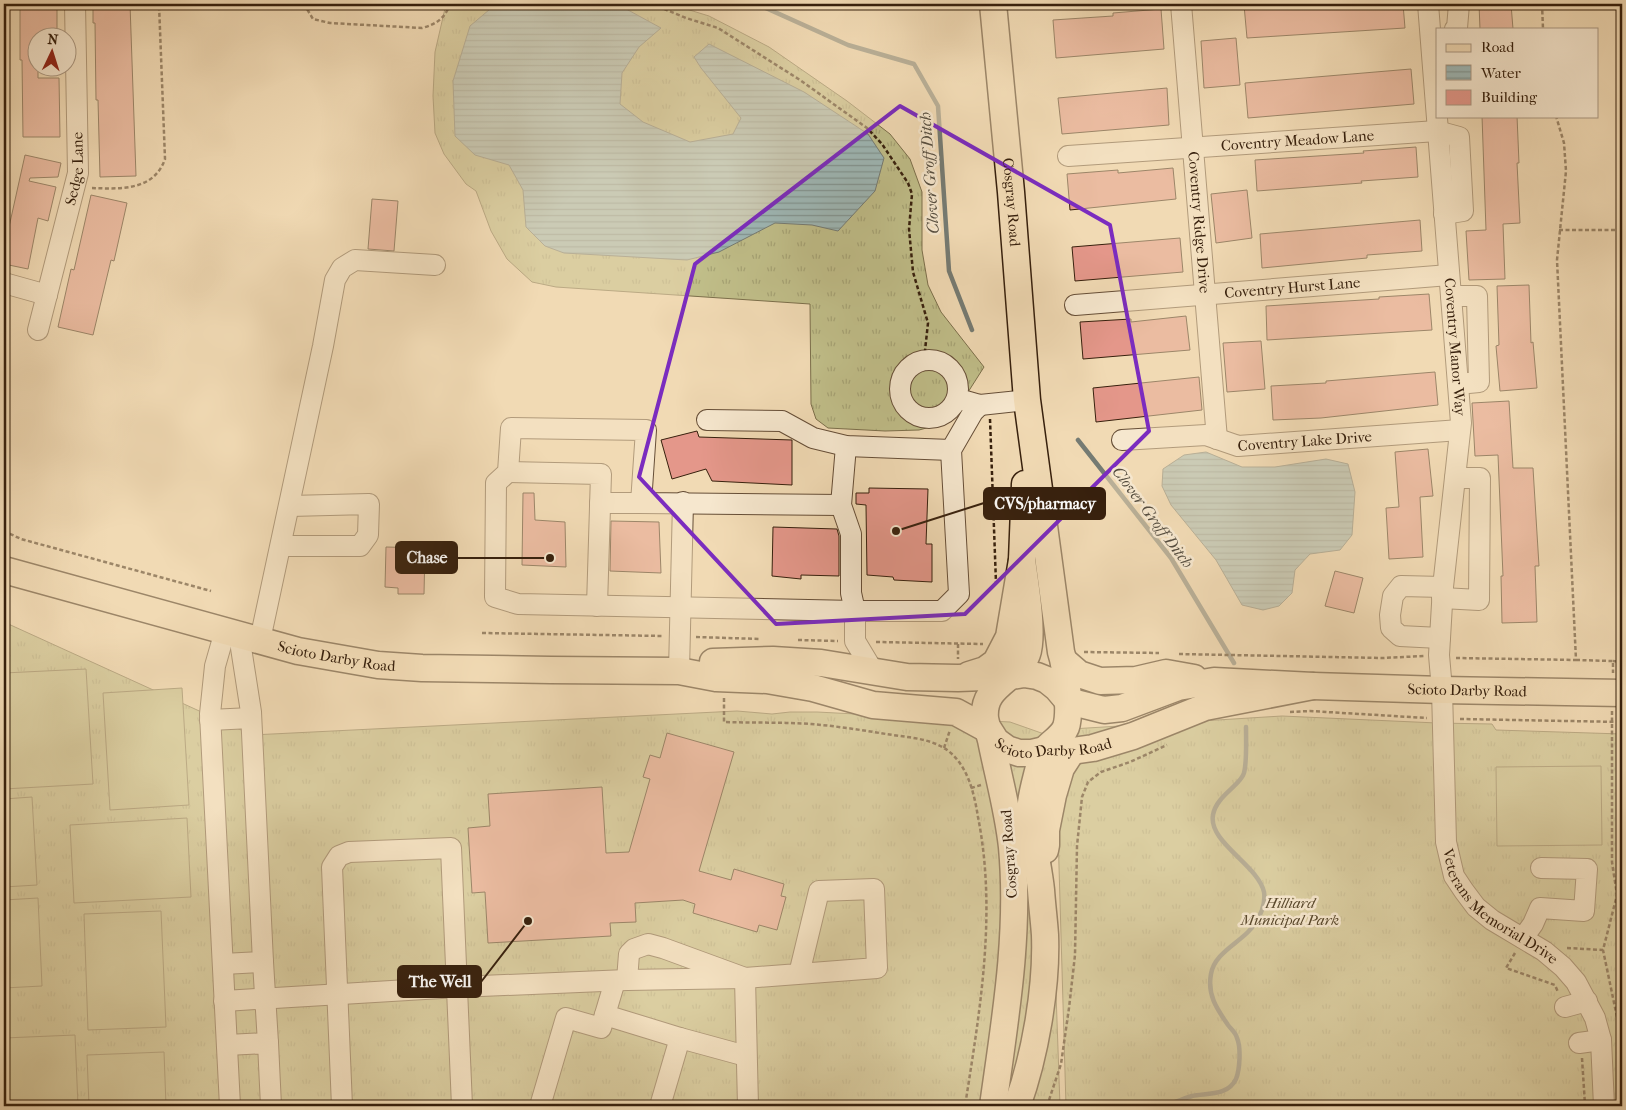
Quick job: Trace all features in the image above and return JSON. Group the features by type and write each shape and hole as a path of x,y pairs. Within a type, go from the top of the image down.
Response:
{"main road":[{"name":"Cosgray Road","path":"993,4 1011,192 1027,400 1050,578 1061,652 1064,660 1068,701 1066,728 1057,740 1045,750 1031,802 1034,849 1039,867 1045,936 1043,979 1033,1053 1017,1106"},
{"name":"Cosgray Road","path":"993,1106 1012,963 1013,880 1012,847 1007,808 985,718 986,706 991,692 1011,676 1022,663 1027,653 1029,629 1022,560 1027,400"},
{"name":"Cosgray Road","path":"958,678 985,670 996,662 1004,648 1009,637 1022,560"},
{"name":"Scioto Darby Road","path":"4,570 298,651 378,665 422,668 679,671 716,678 767,680 813,688 873,705 956,712 989,730 996,741 1007,749 1019,753 1093,748 1133,736 1205,706 1313,686"},
{"name":"Scioto Darby Road","path":"679,671 702,662 773,660 821,663 908,677 958,678 1024,674 1047,680 1058,688 1068,701 1104,710 1122,708 1178,687 1214,681"},
{"name":"Scioto Darby Road","path":"1064,660 1079,674 1100,681 1136,680 1166,673 1214,681 1313,686 1618,693"},
{"name":"Cosgray Road","path":"1039,867 1046,845 1046,830 1061,768 1072,750"}],"street":[{"name":"Sedge Lane","path":"38,330 78,173 75,4"},
{"name":"Coventry Ridge Drive","path":"1181,4 1217,439"},
{"name":"Coventry Manor Way","path":"1428,4 1434,42 1436,101"},
{"path":"1456,28 1459,4"},
{"name":"Coventry Manor Way","path":"1437,118 1460,430 1443,592 1440,647 1442,690"},
{"name":"Coventry Meadow Lane","path":"1068,156 1194,149 1437,131"},
{"path":"230,1106 210,720 215,666 242,636 281,546 335,280 342,268 355,260 435,265"},
{"name":"Coventry Hurst Lane","path":"1075,305 1449,275"},
{"path":"4,283 47,295"},
{"path":"924,360 941,362 954,373 958,381 959,390 957,398 952,408 945,414 925,419 907,409 899,391 901,381 905,372 913,365 924,360"},
{"path":"957,398 984,404 1027,400"},
{"path":"597,606 601,474 508,472 496,482 495,597 518,604 597,606 682,607 856,611 942,611 959,594 951,450 973,412 984,404"},
{"path":"707,420 782,421 813,438 846,446 951,450"},
{"path":"508,472 511,428 646,430 641,503"},
{"name":"Coventry Lake Drive","path":"1122,440 1206,435 1238,446 1460,430"},
{"path":"846,446 842,505 851,534 851,594 856,611 855,642 873,671"},
{"path":"1440,647 1400,636 1391,628 1390,615 1392,596 1401,586 1443,592 1479,600 1480,478 1455,478"},
{"path":"600,503 683,502 842,505"},
{"path":"679,671 683,502"},
{"path":"281,546 360,546 368,535 369,504 290,506"},
{"path":"242,636 251,718 271,1106"},
{"name":"Veterans Memorial Drive","path":"1442,690 1446,842 1454,876 1476,907 1492,920 1544,951 1563,967 1576,982 1595,1018 1609,1038 1604,1106"},
{"path":"210,720 251,718"},
{"path":"342,1106 332,866 339,856 349,852 451,848 462,1106"},
{"path":"1523,938 1533,924 1540,908 1584,911 1587,869 1541,868"},
{"path":"224,1001 458,987 745,978 799,974 877,968 874,889 819,891 799,974"},
{"path":"540,1106 566,1018 601,1028 630,954 634,949 648,944 745,978"},
{"path":"223,964 264,962"},
{"path":"745,978 748,1106"},
{"path":"1565,1007 1587,1001"},
{"path":"605,1015 746,1056"},
{"path":"660,1106 680,1038"},
{"path":"1580,1043 1609,1038"},
{"path":"227,1045 268,1043"}],"path":[{"path":"75,187 120,189 136,186 150,179 161,170 165,159 159,4"},
{"path":"304,4 313,18 330,23 422,28 434,25 446,15 450,4"},
{"path":"652,4 686,18 718,28 800,80 867,128 882,144 908,183 912,194 909,229 913,272 928,324 924,360"},
{"path":"1542,4 1543,28"},
{"path":"1557,118 1564,143 1566,171 1557,260 1576,660"},
{"path":"1559,230 1622,230"},
{"path":"984,404 997,588"},
{"path":"4,532 211,591"},
{"path":"1210,654 1384,658 1440,647 1459,658 1622,662"},
{"path":"1609,1038 1617,1017 1603,950 1617,895 1612,862 1612,722 1618,693 1613,662"},
{"path":"724,697 724,722 811,724 908,737 944,748 960,761 975,801 981,832 987,912 986,948 981,997 965,1106"},
{"path":"1286,712 1310,711 1443,718 1622,722"},
{"path":"944,748 952,723"},
{"path":"1047,1106 1061,1064 1069,1008 1075,955 1077,846 1082,797 1088,782 1101,772 1130,762 1171,743"},
{"path":"1523,938 1506,968 1555,985 1565,1007"},
{"path":"1565,948 1603,950"},
{"path":"1580,1043 1586,1106"}],"highlighted area":[{"path":"900,106 1110,225 1149,431 965,614 776,624 639,477 695,264"}],"green space":[{"path":"446,4 670,4 709,16 769,47 847,101 890,134 910,159 922,192 922,250 928,285 941,312 984,367 956,411 945,423 919,430 885,431 828,428 816,419 811,404 810,304 556,287 532,282 507,259 491,231 476,191 466,184 444,154 435,133 433,96 435,52"},
{"path":"4,622 252,735 737,711 772,714 817,712 1010,722 1047,735 1060,1106 4,1106"},
{"path":"86,669 93,784 4,789 4,673"},
{"path":"182,688 189,805 110,810 103,693"},
{"name":"Hilliard Municipal Park","path":"1282,716 1492,724 1496,730 1622,734 1622,1106 1066,1106 1055,730"},
{"path":"1601,766 1602,845 1497,846 1496,767"},
{"path":"32,797 37,885 4,887 4,799"},
{"path":"187,818 191,897 74,903 70,825"},
{"path":"38,898 42,986 4,988 4,900"},
{"path":"161,911 166,1027 88,1030 84,914"},
{"path":"75,1035 78,1106 4,1106 4,1038"},
{"path":"164,1052 166,1106 89,1106 87,1055"}],"water":[{"path":"496,4 617,4 661,28 639,47 622,73 620,104 643,122 690,142 733,134 741,118 694,57 709,44 804,92 868,134 884,158 875,191 838,231 812,225 775,223 719,252 687,260 564,253 545,246 526,227 523,190 509,165 475,155 455,136 453,81 470,26"},
{"path":"1206,452 1242,467 1275,467 1326,459 1348,464 1355,492 1352,535 1340,550 1310,554 1295,570 1292,593 1279,606 1263,610 1242,605 1216,560 1171,505 1162,486 1163,469 1184,455"}],"building":[{"path":"20,4 57,4 57,28 28,28 28,78 59,78 60,137 23,137 22,60 20,60"},
{"path":"93,4 130,4 136,176 100,177"},
{"path":"1403,4 1405,28 1247,38 1244,5"},
{"path":"1479,4 1511,4 1513,28 1480,28"},
{"path":"1161,9 1164,49 1056,58 1053,20 1113,16 1113,13"},
{"path":"1236,38 1240,85 1204,88 1201,41"},
{"path":"1411,69 1414,104 1248,118 1245,83"},
{"path":"1167,88 1169,125 1062,134 1058,98"},
{"path":"1482,118 1517,118 1520,223 1503,224 1505,279 1469,280 1466,231 1486,230"},
{"path":"1416,147 1418,177 1257,191 1255,160 1364,153 1363,151"},
{"path":"25,155 61,163 58,177 30,178 29,181 56,187 48,221 38,218 28,269 4,264 4,226 9,227"},
{"path":"1173,168 1176,199 1070,210 1067,174 1118,170 1118,173"},
{"path":"1247,190 1252,238 1216,243 1211,194"},
{"path":"91,195 127,203 114,261 111,260 93,335 58,327 71,269 74,270"},
{"path":"372,199 398,201 394,251 368,249"},
{"path":"1420,220 1422,251 1367,255 1367,258 1262,268 1260,234"},
{"path":"1180,238 1183,272 1075,281 1072,247"},
{"path":"1529,285 1531,343 1533,342 1537,388 1500,391 1496,346 1499,345 1497,286"},
{"path":"1429,294 1432,330 1267,340 1266,306"},
{"path":"1186,316 1190,350 1083,359 1080,322 1131,319 1131,322"},
{"path":"1261,341 1265,389 1227,392 1223,343"},
{"path":"1435,372 1438,405 1321,418 1273,420 1271,386 1326,383 1326,381"},
{"path":"1199,377 1202,410 1096,422 1093,388"},
{"path":"1509,401 1513,468 1533,468 1539,566 1535,566 1537,622 1502,623 1501,576 1503,576 1498,455 1475,456 1472,403"},
{"path":"697,431 699,437 792,440 792,485 712,481 706,469 672,479 661,440"},
{"path":"1428,449 1433,496 1420,497 1423,557 1389,559 1386,508 1399,507 1395,452"},
{"path":"869,488 928,489 926,544 932,544 932,582 894,580 893,577 867,575 866,505 856,504 856,493 869,493"},
{"path":"523,493 534,493 535,520 565,522 566,567 522,565"},
{"path":"611,521 659,522 661,573 610,571"},
{"path":"773,527 837,529 839,536 839,576 801,575 801,579 772,576"},
{"path":"386,547 425,548 424,594 398,594 398,588 385,587"},
{"path":"1335,571 1363,578 1354,613 1325,606"},
{"path":"667,733 734,752 699,871 731,880 734,869 784,884 781,896 786,897 777,930 759,925 757,932 693,913 695,904 683,900 635,903 636,922 610,923 611,936 488,943 485,892 472,893 468,828 490,826 488,794 602,787 606,853 629,852 650,779 643,777 650,755 660,758"}],"waterway":[{"name":"Clover Groff Ditch","path":"757,4 848,45 914,64 938,106 949,271 972,330"},
{"name":"Clover Groff Ditch","path":"1078,440 1171,558 1234,663"},
{"name":"Clover Groff Ditch","path":"1163,1106 1192,1096 1223,1091 1232,1084 1237,1075 1240,1058 1236,1034 1224,1019 1214,1001 1210,989 1211,974 1216,961 1248,932 1256,922 1263,908 1264,892 1253,872 1218,835 1213,815 1219,802 1244,773 1246,727"}],"place":[{"name":"CVS/pharmacy","path":"896,531"},
{"name":"Chase","path":"550,558"},
{"name":"The Well","path":"528,921"}]}
